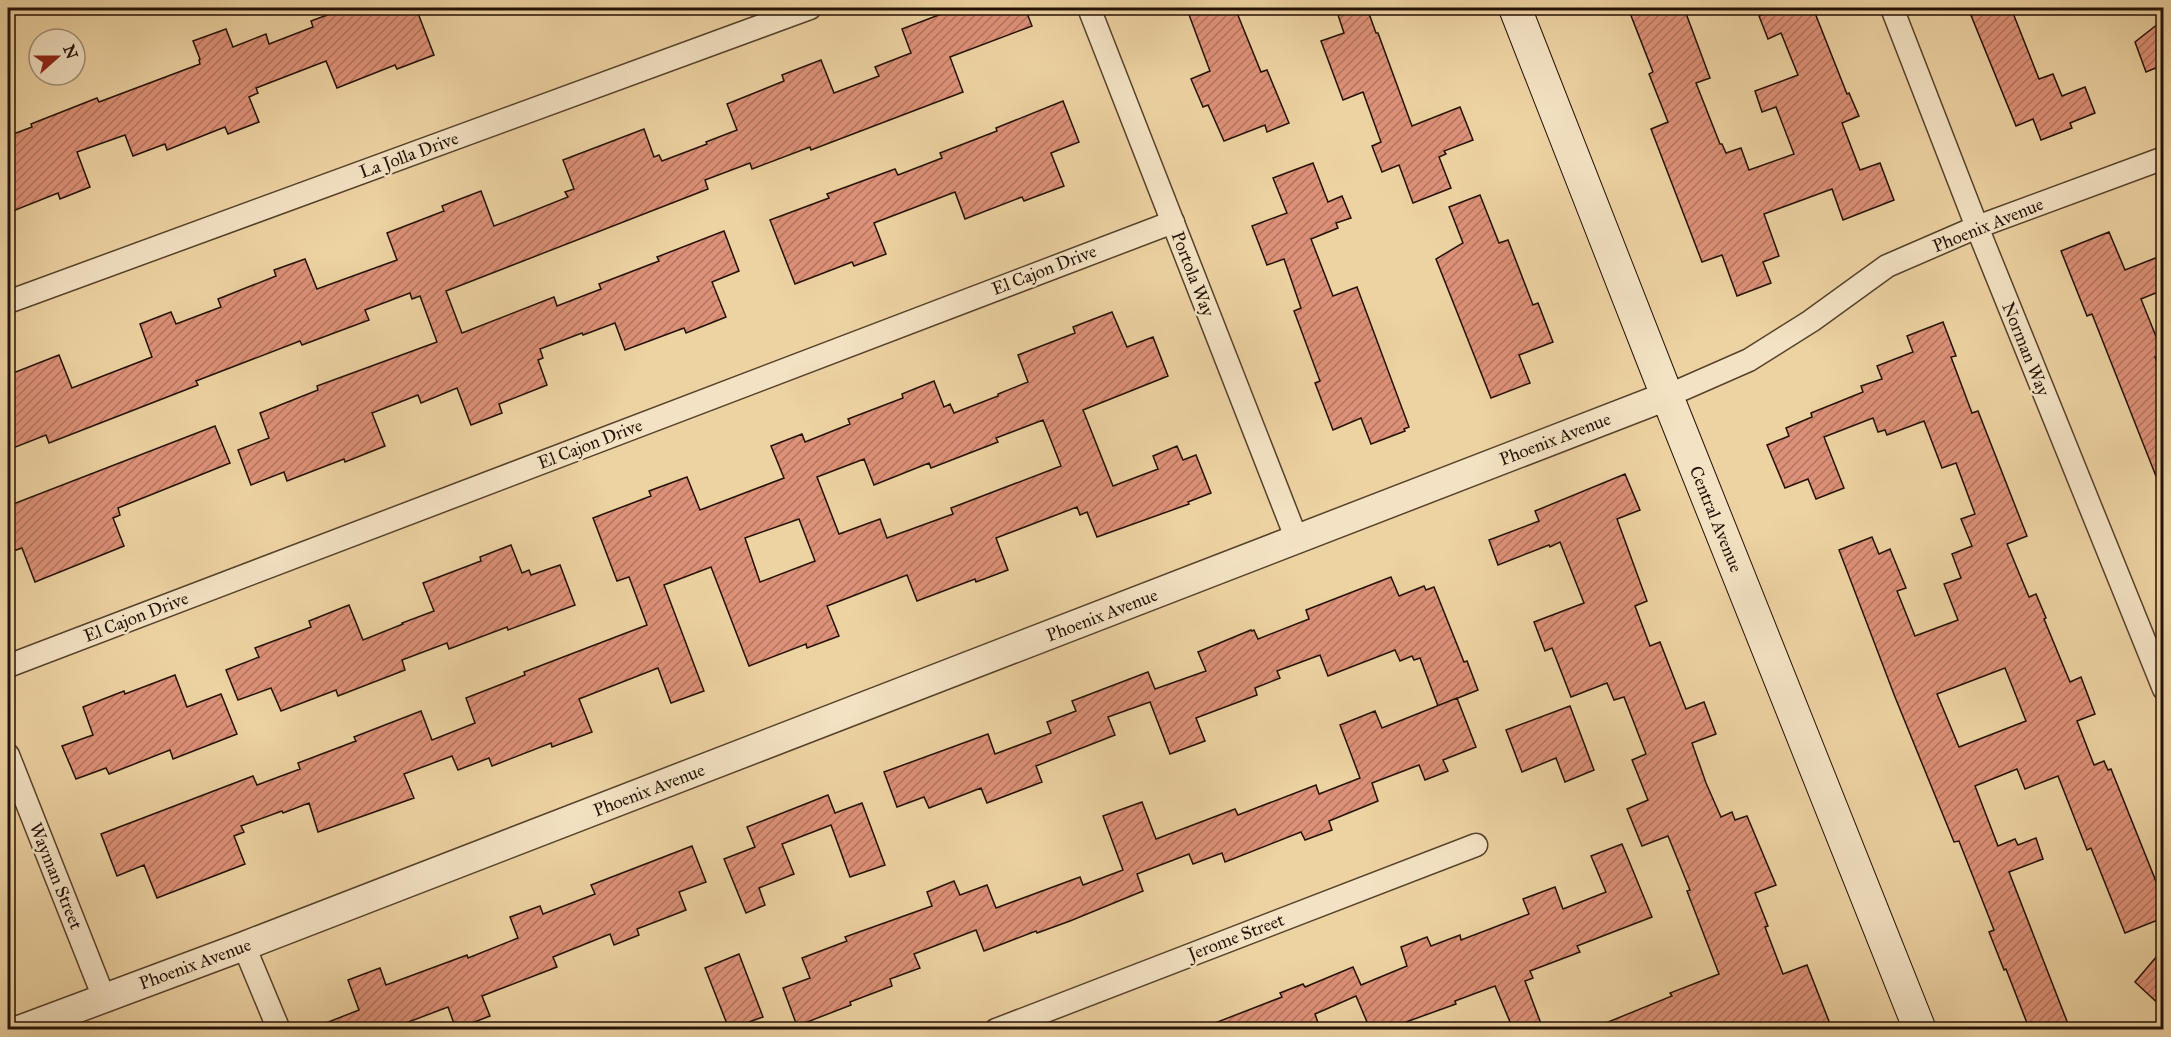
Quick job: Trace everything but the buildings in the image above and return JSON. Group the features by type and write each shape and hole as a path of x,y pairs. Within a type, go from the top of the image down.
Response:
{"main road":[{"name":"Central Avenue","path":"1515,8 1920,1029"}],"street":[{"name":"La Jolla Drive","path":"8,302 810,8"},
{"name":"Portola Way","path":"1089,8 1297,540"},
{"name":"Norman Way","path":"1892,8 1977,227 2163,689"},
{"name":"Phoenix Avenue","path":"20,1029 244,946 1667,396 1749,360 1811,321 1887,266 1977,227 2163,158"},
{"name":"El Cajon Drive","path":"8,666 1173,222"},
{"name":"Wayman Street","path":"8,755 104,998"},
{"name":"Jerome Street","path":"996,1029 1476,845"},
{"path":"244,946 279,1029"}]}
